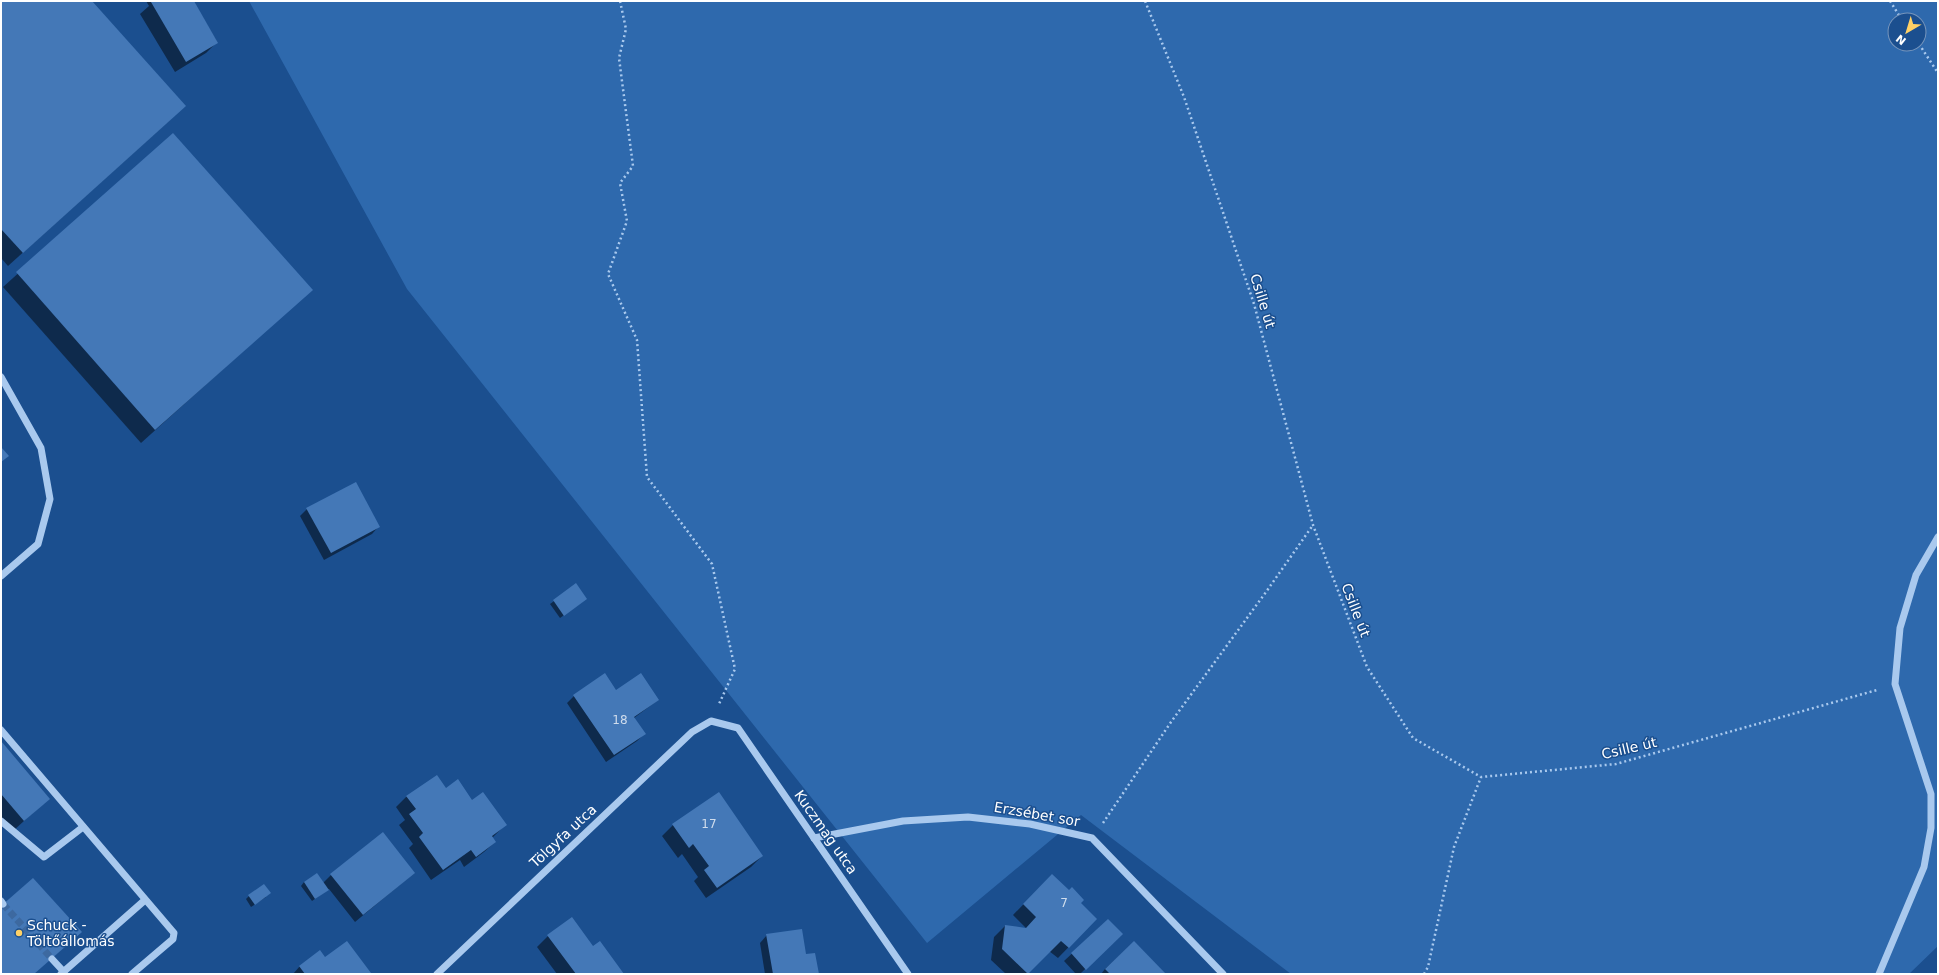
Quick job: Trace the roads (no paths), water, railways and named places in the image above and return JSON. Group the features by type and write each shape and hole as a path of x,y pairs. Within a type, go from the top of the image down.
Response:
{"street":[{"path":"1,377 41,448 50,499 38,544 1,576"},
{"path":"1879,974 1924,867 1931,828 1931,794 1895,684 1900,628 1916,575 1938,537"},
{"name":"Kuczmag utca","path":"711,721 738,728 908,974"},
{"name":"Tölgyfa utca","path":"436,974 692,732 711,721"},
{"path":"1,730 174,934 173,939 132,974"},
{"name":"Erzsébet sor","path":"814,838 903,821 968,817 1030,824 1092,838 1223,974"},
{"path":"1,820 44,857 83,827"},
{"path":"52,959 62,973 145,900"}],"tunnel":[{"path":"3,904 52,959"}],"place":[{"name":"Schuck - Töltőállomás","path":"19,933"}]}
